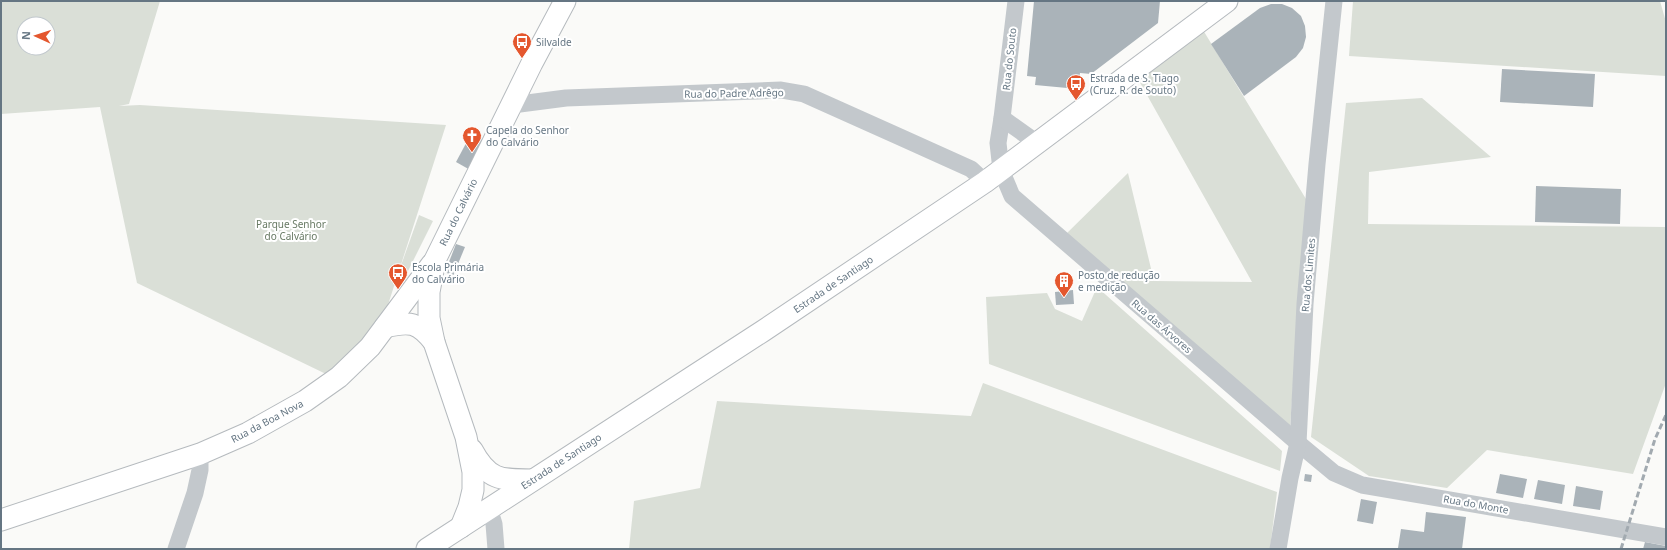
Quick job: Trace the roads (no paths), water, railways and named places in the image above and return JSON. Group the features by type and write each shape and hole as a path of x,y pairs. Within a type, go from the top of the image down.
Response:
{"main road":[{"name":"Rua do Calvário","path":"489,508 496,489 482,473 466,437 434,342 429,318 429,292 435,260 532,63 566,1"},
{"name":"Estrada de Santiago","path":"427,549 763,331 993,176 1227,1"},
{"name":"Rua da Boa Nova","path":"1,520 200,454 248,433 304,401 339,378 370,347 435,260"},
{"path":"385,327 400,323 413,324 424,330 434,342"},
{"path":"461,527 469,507 473,490 482,473 508,480 532,480"}],"street":[{"name":"Rua do Souto","path":"993,176 1002,118 1016,1"},
{"name":"Rua dos Limites","path":"1278,549 1290,478 1298,443 1305,304 1317,164 1334,1"},
{"name":"Rua do Padre Adrêgo","path":"512,105 566,98 781,90 804,94 971,169 993,176"},
{"path":"1002,118 1037,143"},
{"name":"Rua das Árvores","path":"993,176 1012,196 1298,443"},
{"name":"Rua do Monte","path":"1298,443 1334,473 1362,485 1666,537"},
{"path":"176,549 195,493 200,470 200,454"},
{"path":"489,508 494,524 496,549"}],"railway":[{"path":"1621,549 1655,439 1666,415"}],"place":[{"name":"Silvalde","path":"522,59"},
{"name":"Estrada de S. Tiago (Cruz. R. de Souto)","path":"1076,101"},
{"name":"Capela do Senhor do Calvário","path":"472,153"},
{"name":"Escola Primária do Calvário","path":"398,290"},
{"name":"Posto de redução e medição","path":"1064,298"}],"park label":[{"name":"Parque Senhor do Calvário","path":"291,230"}]}
